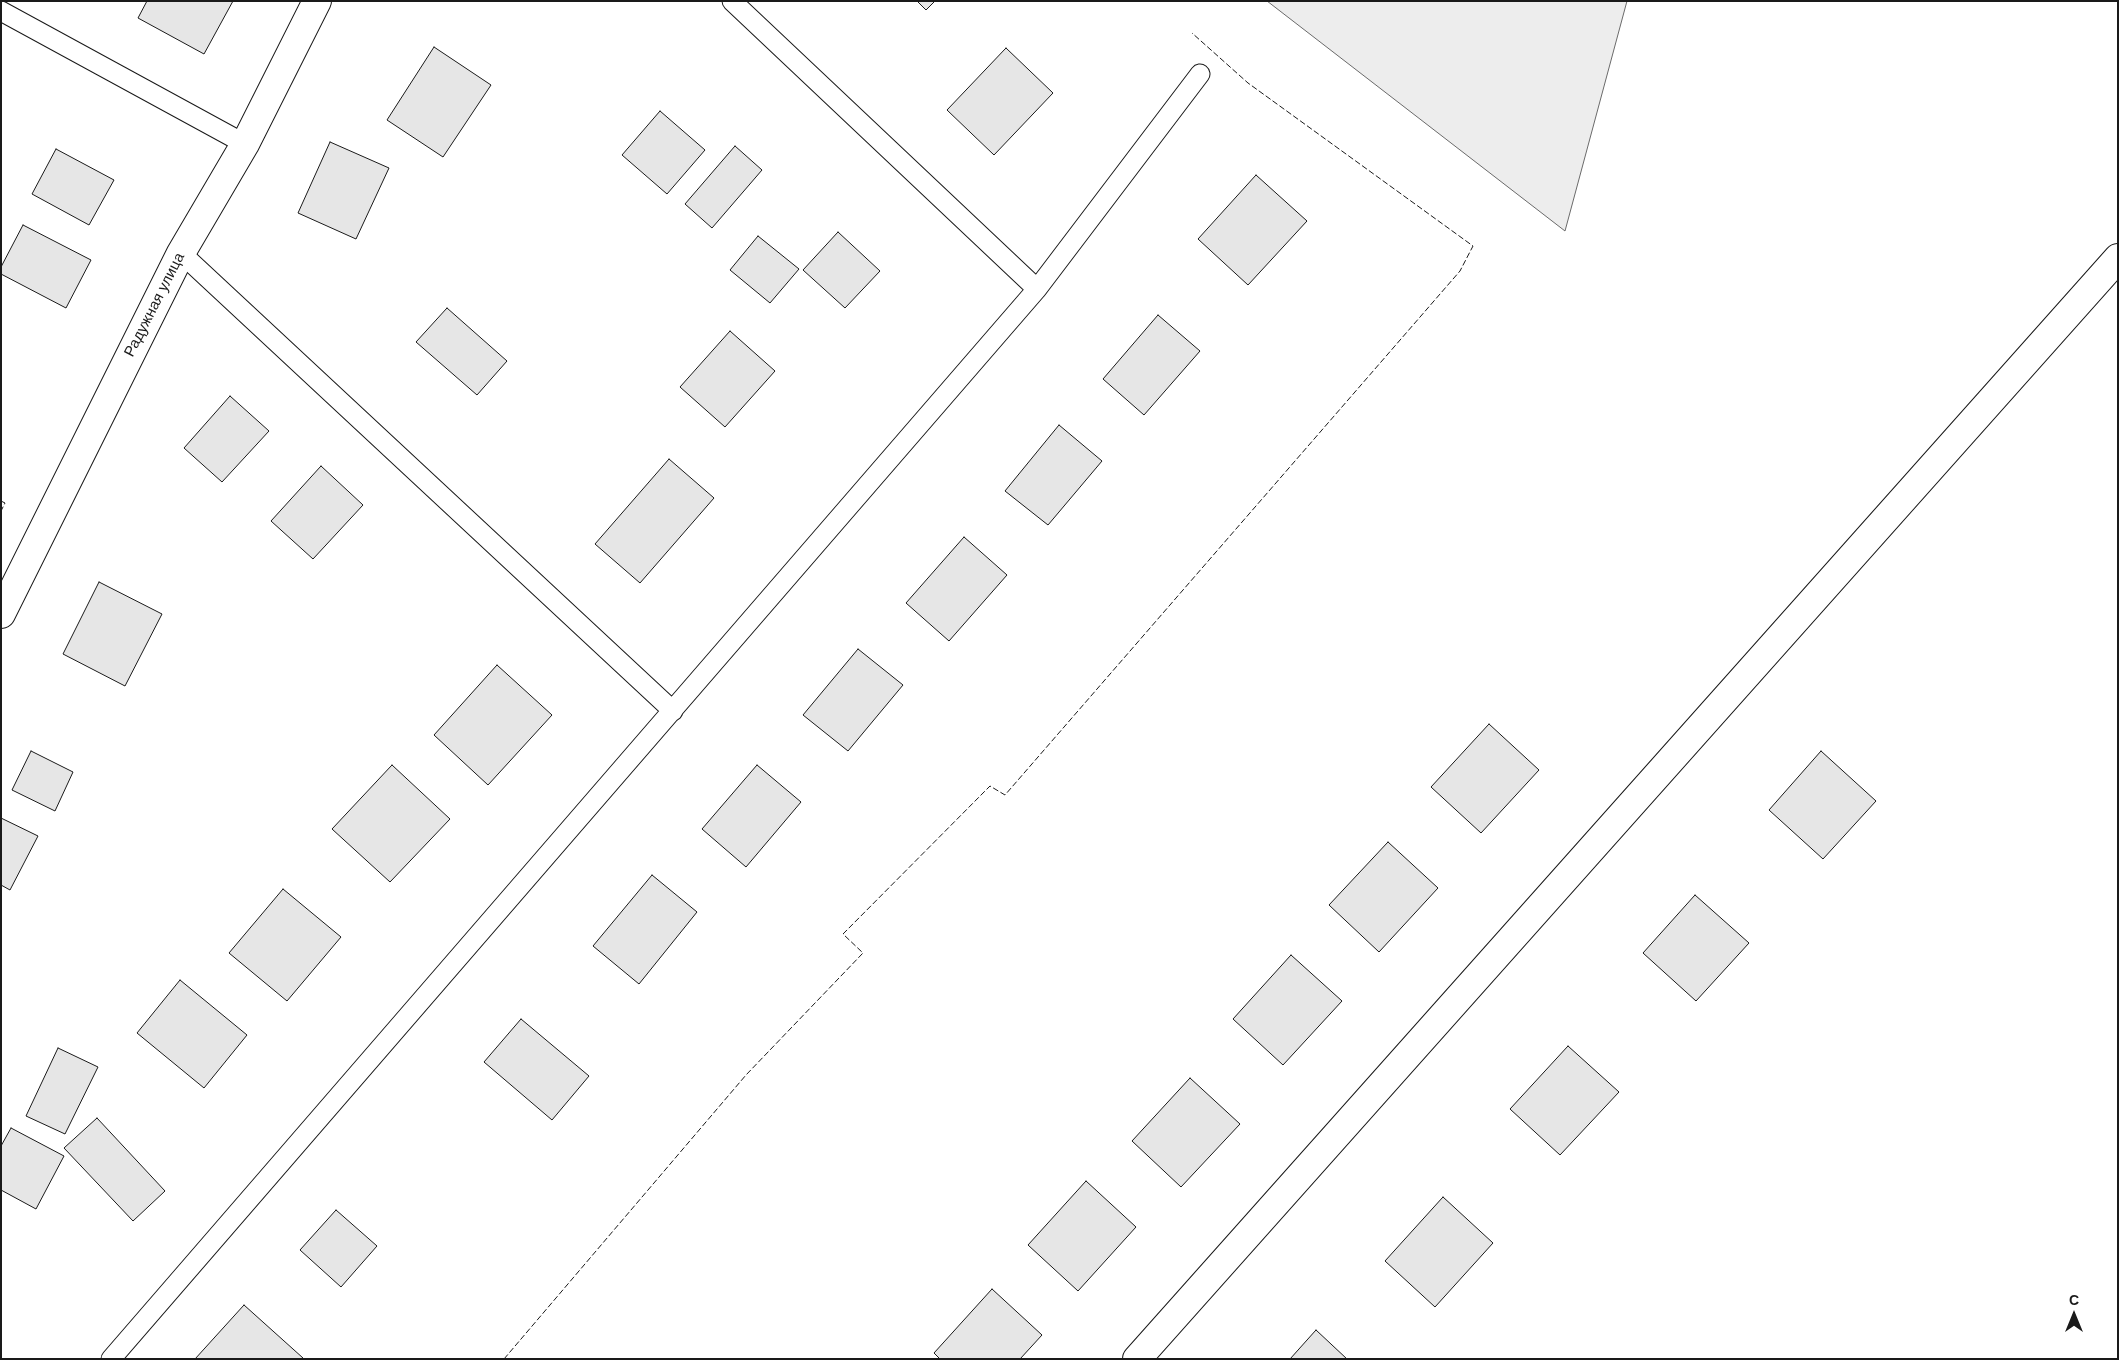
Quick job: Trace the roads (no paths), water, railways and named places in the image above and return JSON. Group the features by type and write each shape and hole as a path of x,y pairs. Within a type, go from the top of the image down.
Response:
{"street":[{"name":"Радужная улица","path":"1,614 181,253 245,144 317,1"},
{"path":"1137,1359 2118,258"}],"lane":[{"path":"732,1 1037,290"},
{"path":"1,11 245,144"},
{"path":"111,1359 1037,290 1200,74"},
{"path":"181,253 673,711"}]}
